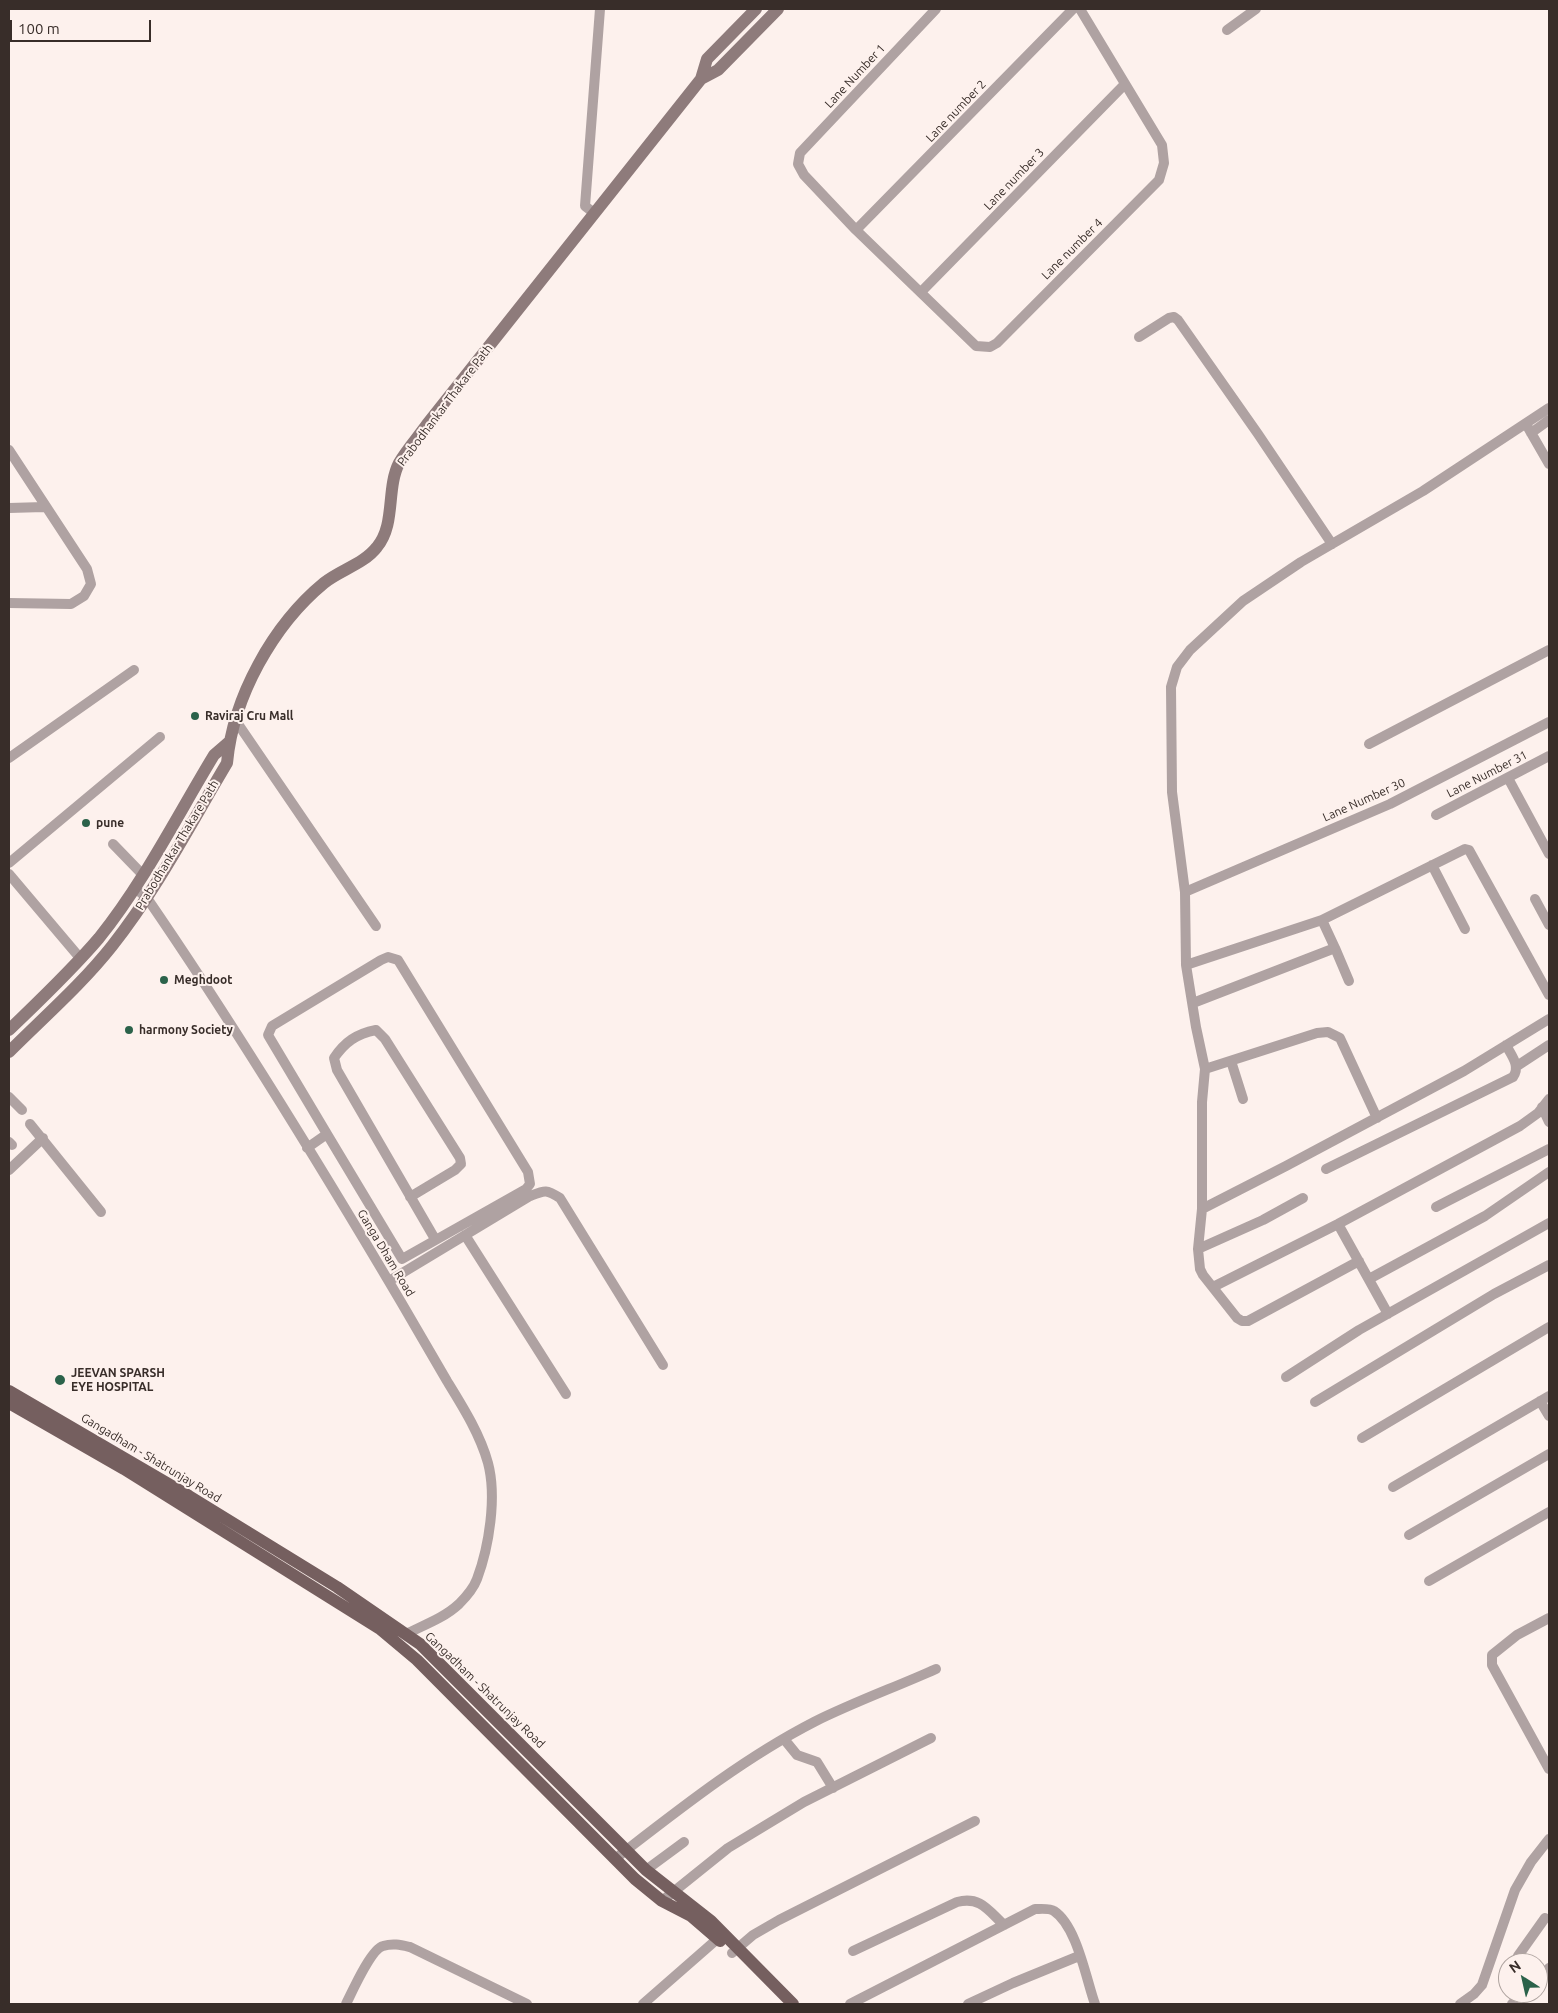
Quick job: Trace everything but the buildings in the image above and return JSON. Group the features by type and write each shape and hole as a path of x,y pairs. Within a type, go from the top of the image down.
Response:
{"main road":[{"name":"Prabodhankar Thakare Path","path":"9,1052 74,988 111,947 147,898 227,763 229,742 249,683 269,645 289,617 314,591 325,582 362,560 378,547 386,527 393,483 399,463 428,423 701,79 707,59 756,9"},
{"name":"Prabodhankar Thakare Path","path":"701,79 718,70 778,9"},
{"name":"Prabodhankar Thakare Path","path":"9,1030 56,984 99,937 135,888 214,755 229,742"},
{"name":"Gangadham - Shatrunjay Road","path":"9,1390 189,1496 337,1587 420,1644 541,1764 621,1855 635,1879 662,1901 691,1916 720,1936 784,2004"},
{"name":"Gangadham - Shatrunjay Road","path":"9,1403 124,1470 380,1629 422,1666 530,1774 621,1855 646,1870 711,1921 720,1936"},
{"path":"396,1643 406,1634"},
{"name":"Gangadham - Shatrunjay Road","path":"735,1951 793,2004"}],"street":[{"path":"594,213 585,206 600,9"},
{"name":"Lane Number 1","path":"856,230 804,175 798,164 800,153 936,9"},
{"name":"Lane number 2","path":"856,230 1073,9"},
{"path":"1080,9 1125,84"},
{"path":"1227,30 1256,9"},
{"name":"Lane number 4","path":"921,292 976,346 990,348 1159,180 1164,163 1162,145 1125,84"},
{"name":"Lane number 3","path":"921,292 1125,84"},
{"path":"856,230 921,292"},
{"path":"1139,337 1169,318 1174,317 1178,320 1332,544"},
{"path":"1529,429 1549,408"},
{"path":"1359,1261 1248,1322 1237,1318 1200,1268 1198,1249 1202,1208 1202,1102 1205,1069 1186,965 1185,892 1172,792 1170,746 1171,687 1178,667 1190,650 1243,601 1301,562 1529,429 1549,420"},
{"path":"1529,429 1549,464"},
{"path":"9,450 44,507 87,569 91,584 84,596 71,604 9,603"},
{"path":"9,508 44,507"},
{"path":"1369,744 1549,650"},
{"path":"9,758 134,670"},
{"path":"236,721 376,926"},
{"name":"Lane Number 30","path":"1185,892 1390,804 1549,722"},
{"path":"9,863 160,737"},
{"name":"Lane Number 31","path":"1436,815 1549,756"},
{"path":"1508,778 1549,854"},
{"path":"113,844 142,875"},
{"path":"1186,965 1322,920 1465,849 1469,850 1549,995"},
{"path":"1432,865 1465,929"},
{"path":"9,874 80,958"},
{"name":"Ganga Dham Road","path":"135,888 147,898 218,1002 465,1411 478,1437 488,1464 492,1490 491,1524 477,1581 461,1602 453,1609 440,1618 406,1634"},
{"path":"1535,899 1549,925"},
{"path":"1322,920 1349,981"},
{"path":"1193,1003 1335,948"},
{"path":"388,957 398,960 528,1172 530,1184 526,1189 402,1259 327,1134 268,1035 272,1026 388,957"},
{"path":"1202,1208 1464,1071 1549,1019"},
{"path":"410,1197 455,1170 461,1164 460,1158 385,1039 376,1030 363,1033 343,1045 338,1052 334,1058 337,1070 410,1197 435,1239"},
{"path":"1205,1069 1317,1033 1328,1032 1340,1038 1377,1118"},
{"path":"1517,1066 1549,1045"},
{"path":"1326,1169 1506,1081 1516,1073 1517,1066 1506,1046"},
{"path":"1231,1061 1243,1099"},
{"path":"9,1097 22,1110"},
{"path":"1546,1103 1549,1122"},
{"path":"1213,1287 1338,1224 1520,1126 1546,1103"},
{"path":"30,1124 101,1212"},
{"path":"307,1148 327,1134"},
{"path":"9,1170 43,1138"},
{"path":"1436,1208 1549,1149"},
{"path":"1369,1280 1485,1216 1549,1172"},
{"path":"388,1281 530,1196 544,1190 549,1191 560,1198 663,1365"},
{"path":"1198,1249 1263,1220 1303,1198"},
{"path":"1286,1377 1388,1314 1549,1223"},
{"path":"1338,1224 1388,1314"},
{"path":"465,1235 566,1394"},
{"path":"1315,1402 1494,1294 1549,1265"},
{"path":"1362,1438 1549,1327"},
{"path":"1393,1487 1545,1398 1549,1416"},
{"path":"1409,1535 1549,1454"},
{"path":"1429,1581 1549,1512"},
{"path":"1549,1618 1517,1635 1492,1654 1492,1665 1549,1769"},
{"path":"621,1855 718,1780 784,1739 815,1722 936,1669"},
{"path":"662,1901 728,1848 804,1802 931,1738"},
{"path":"784,1739 797,1755 818,1762 833,1788"},
{"path":"530,1774 541,1764"},
{"path":"735,1951 752,1936 778,1920 975,1821"},
{"path":"1460,2004 1474,1994 1482,1985 1515,1890 1531,1862 1549,1839"},
{"path":"646,1870 684,1842"},
{"path":"853,1951 957,1902 968,1899 980,1903 1004,1925"},
{"path":"850,2004 1035,1909 1053,1910 1064,1920 1072,1935 1095,2004"},
{"path":"1520,1953 1545,1918"},
{"path":"643,2004 720,1936"},
{"path":"346,2004 368,1961 381,1946 394,1944 410,1947 527,2004"},
{"path":"968,2004 1012,1983 1079,1956"}],"place":[{"name":"Raviraj Cru Mall","path":"195,716"},
{"name":"pune","path":"86,823"},
{"name":"Meghdoot","path":"164,980"},
{"name":"harmony Society","path":"129,1030"},
{"name":"JEEVAN SPARSH EYE HOSPITAL","path":"60,1380"}]}
